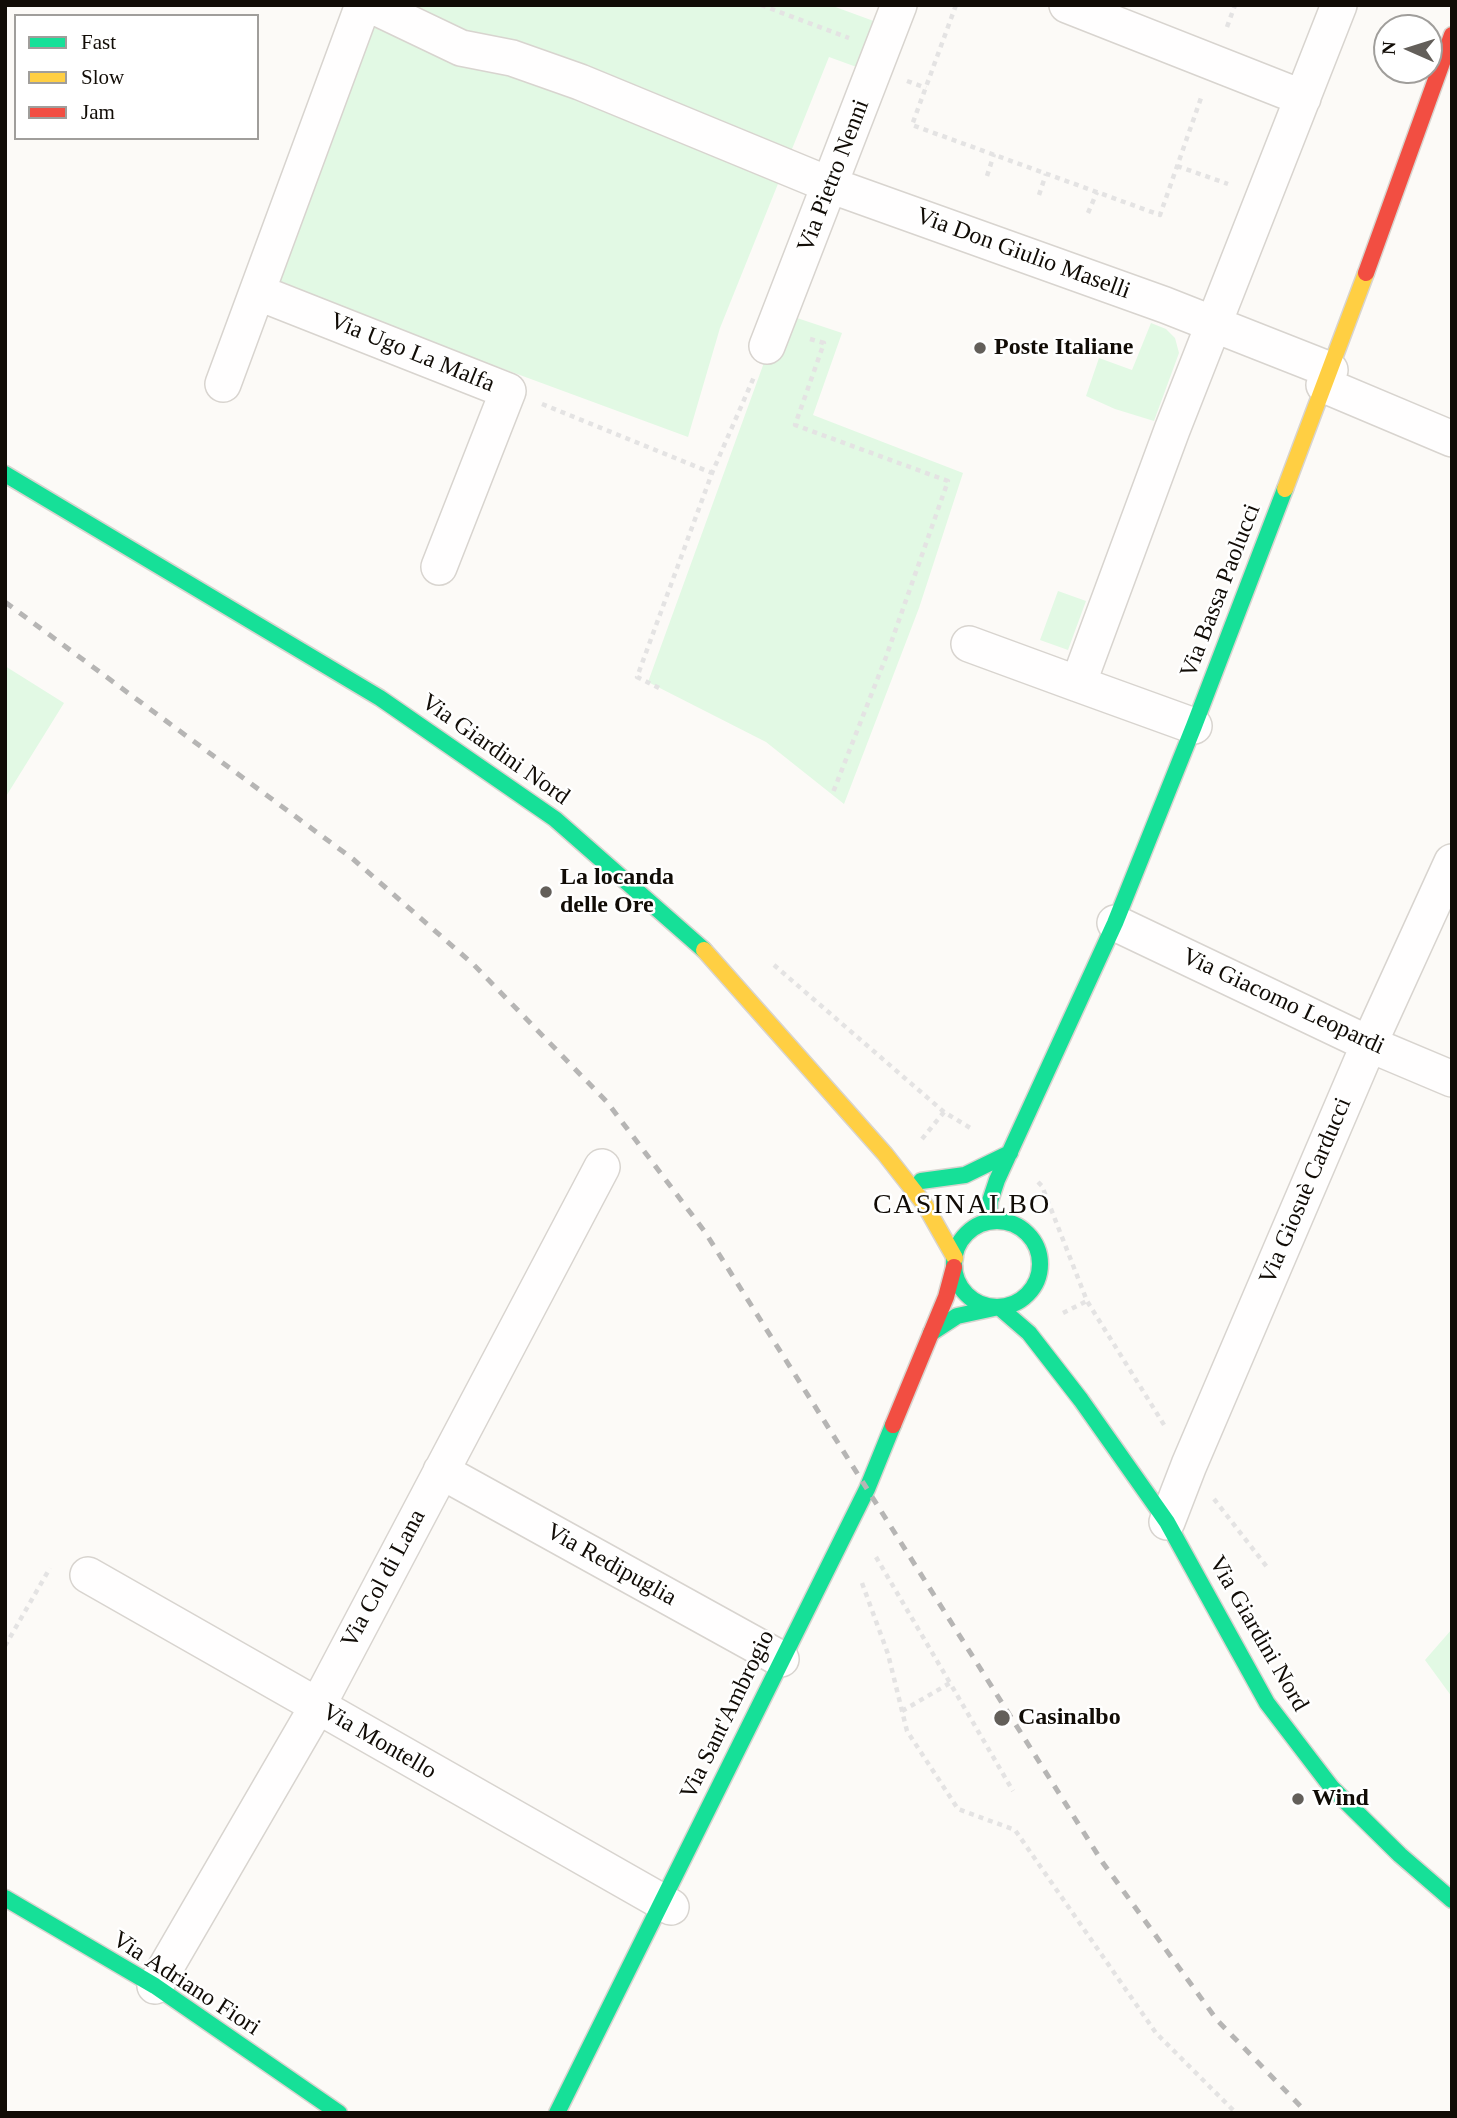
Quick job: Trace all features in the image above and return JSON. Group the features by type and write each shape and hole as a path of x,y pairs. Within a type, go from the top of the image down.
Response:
{"street":[{"path":"222,384 363,5"},
{"name":"Via Don Giulio Maselli","path":"372,5 461,48 512,58 580,82 830,185 1165,305 1214,325 1452,439"},
{"name":"Via Pietro Nenni","path":"771,337 899,5"},
{"path":"1066,5 1303,98"},
{"path":"1078,684 1172,430 1339,5"},
{"name":"Via Bassa Paolucci","path":"987,1222 993,1193 1115,923 1194,726 1327,378 1452,35"},
{"name":"Via Ugo La Malfa","path":"257,292 508,391 439,567"},
{"name":"Via Giardini Nord","path":"5,474 380,698 555,819 711,956 885,1154 925,1205 954,1263 957,1280 964,1292 986,1306 999,1307 1029,1333 1081,1400 1167,1522 1260,1691 1332,1788 1452,1900"},
{"path":"969,644 1194,726"},
{"name":"Via Giosuè Carducci","path":"1167,1522 1369,1044 1452,862"},
{"name":"Via Giacomo Leopardi","path":"1115,923 1369,1044 1452,1079"},
{"path":"921,1181 965,1175 1010,1153"},
{"name":"Via Bassa Paolucci","path":"1010,1153 1009,1196 1018,1226"},
{"name":"Via Giardini Nord","path":"885,1154 937,1193"},
{"name":"Via Col di Lana","path":"155,1986 317,1707 602,1167"},
{"path":"965,1210 987,1222"},
{"path":"931,1334 957,1316 1011,1305 1022,1299 1037,1280 1040,1255 1028,1234 1018,1226 999,1220 976,1226 965,1234 958,1245 954,1263"},
{"name":"Via Sant'Ambrogio","path":"557,2113 666,1904 781,1659 867,1489 946,1297 954,1263"},
{"path":"1037,1280 1042,1301"},
{"name":"Via Giardini Nord","path":"1057,1344 1081,1400"},
{"name":"Via Redipuglia","path":"441,1471 781,1659"},
{"name":"Via Montello","path":"88,1575 666,1904"},
{"name":"Via Adriano Fiori","path":"5,1898 155,1986 339,2113"}],"path":[{"path":"761,5 881,50"},
{"path":"956,5 912,125 1160,215 1235,5"},
{"path":"905,80 926,88"},
{"path":"987,176 994,155"},
{"path":"1177,165 1265,198"},
{"path":"1039,195 1046,174"},
{"path":"1088,213 1097,192"},
{"path":"659,688 637,677 712,473 771,337 824,343 795,425 948,481 886,657 832,795"},
{"path":"508,391 712,473"},
{"path":"765,957 944,1112 978,1133"},
{"path":"1042,1186 1087,1301 1189,1465 1268,1567"},
{"path":"852,1517 1013,1791"},
{"path":"844,1533 888,1654 907,1731 958,1809 1014,1830 1156,2033 1236,2113"},
{"path":"5,1646 55,1560 88,1575"},
{"path":"902,1711 950,1683"}],"green space":[{"path":"363,5 830,5 890,27 873,73 829,57 720,328 688,437 406,333 263,274"},
{"path":"782,313 842,333 813,415 963,473 919,608 844,804 766,742 648,682"},
{"path":"1151,323 1166,329 1175,338 1179,353 1154,421 1115,409 1086,396 1099,358 1132,370"},
{"path":"1058,591 1086,601 1068,650 1040,640"},
{"path":"5,666 64,703 5,798"},
{"path":"1452,1629 1452,1697 1425,1660"}],"railway":[{"path":"5,602 353,859 474,965 607,1102 705,1232 1103,1863 1217,2020 1307,2113"}],"traffic: fast":[{"path":"5,474 380,698 555,819 704,950"},
{"path":"989,1221 990,1201 997,1180 1115,923 1285,489"},
{"path":"921,1181 965,1175 1010,1153"},
{"path":"997,1221 1021,1228 1033,1240 1040,1264 1033,1288 1021,1300 997,1307 973,1300 961,1288 954,1264 961,1240 973,1228 997,1221"},
{"path":"931,1333 957,1316 999,1307 1029,1333 1081,1400 1167,1522 1267,1703 1332,1788 1400,1855 1452,1900"},
{"path":"557,2113 867,1489 893,1425"},
{"path":"5,1898 155,1986 339,2113"}],"traffic: slow":[{"path":"1285,489 1366,273"},
{"path":"704,950 885,1154 925,1205 955,1258"}],"traffic: jam":[{"path":"1366,273 1452,35"},
{"path":"893,1425 946,1297 954,1267"}],"place":[{"name":"Poste Italiane","path":"980,348"},
{"name":"La locanda delle Ore","path":"546,892"},
{"name":"Casinalbo","path":"1002,1718"},
{"name":"Wind","path":"1298,1799"}],"district":[{"name":"CASINALBO","path":"962,1206"}]}
